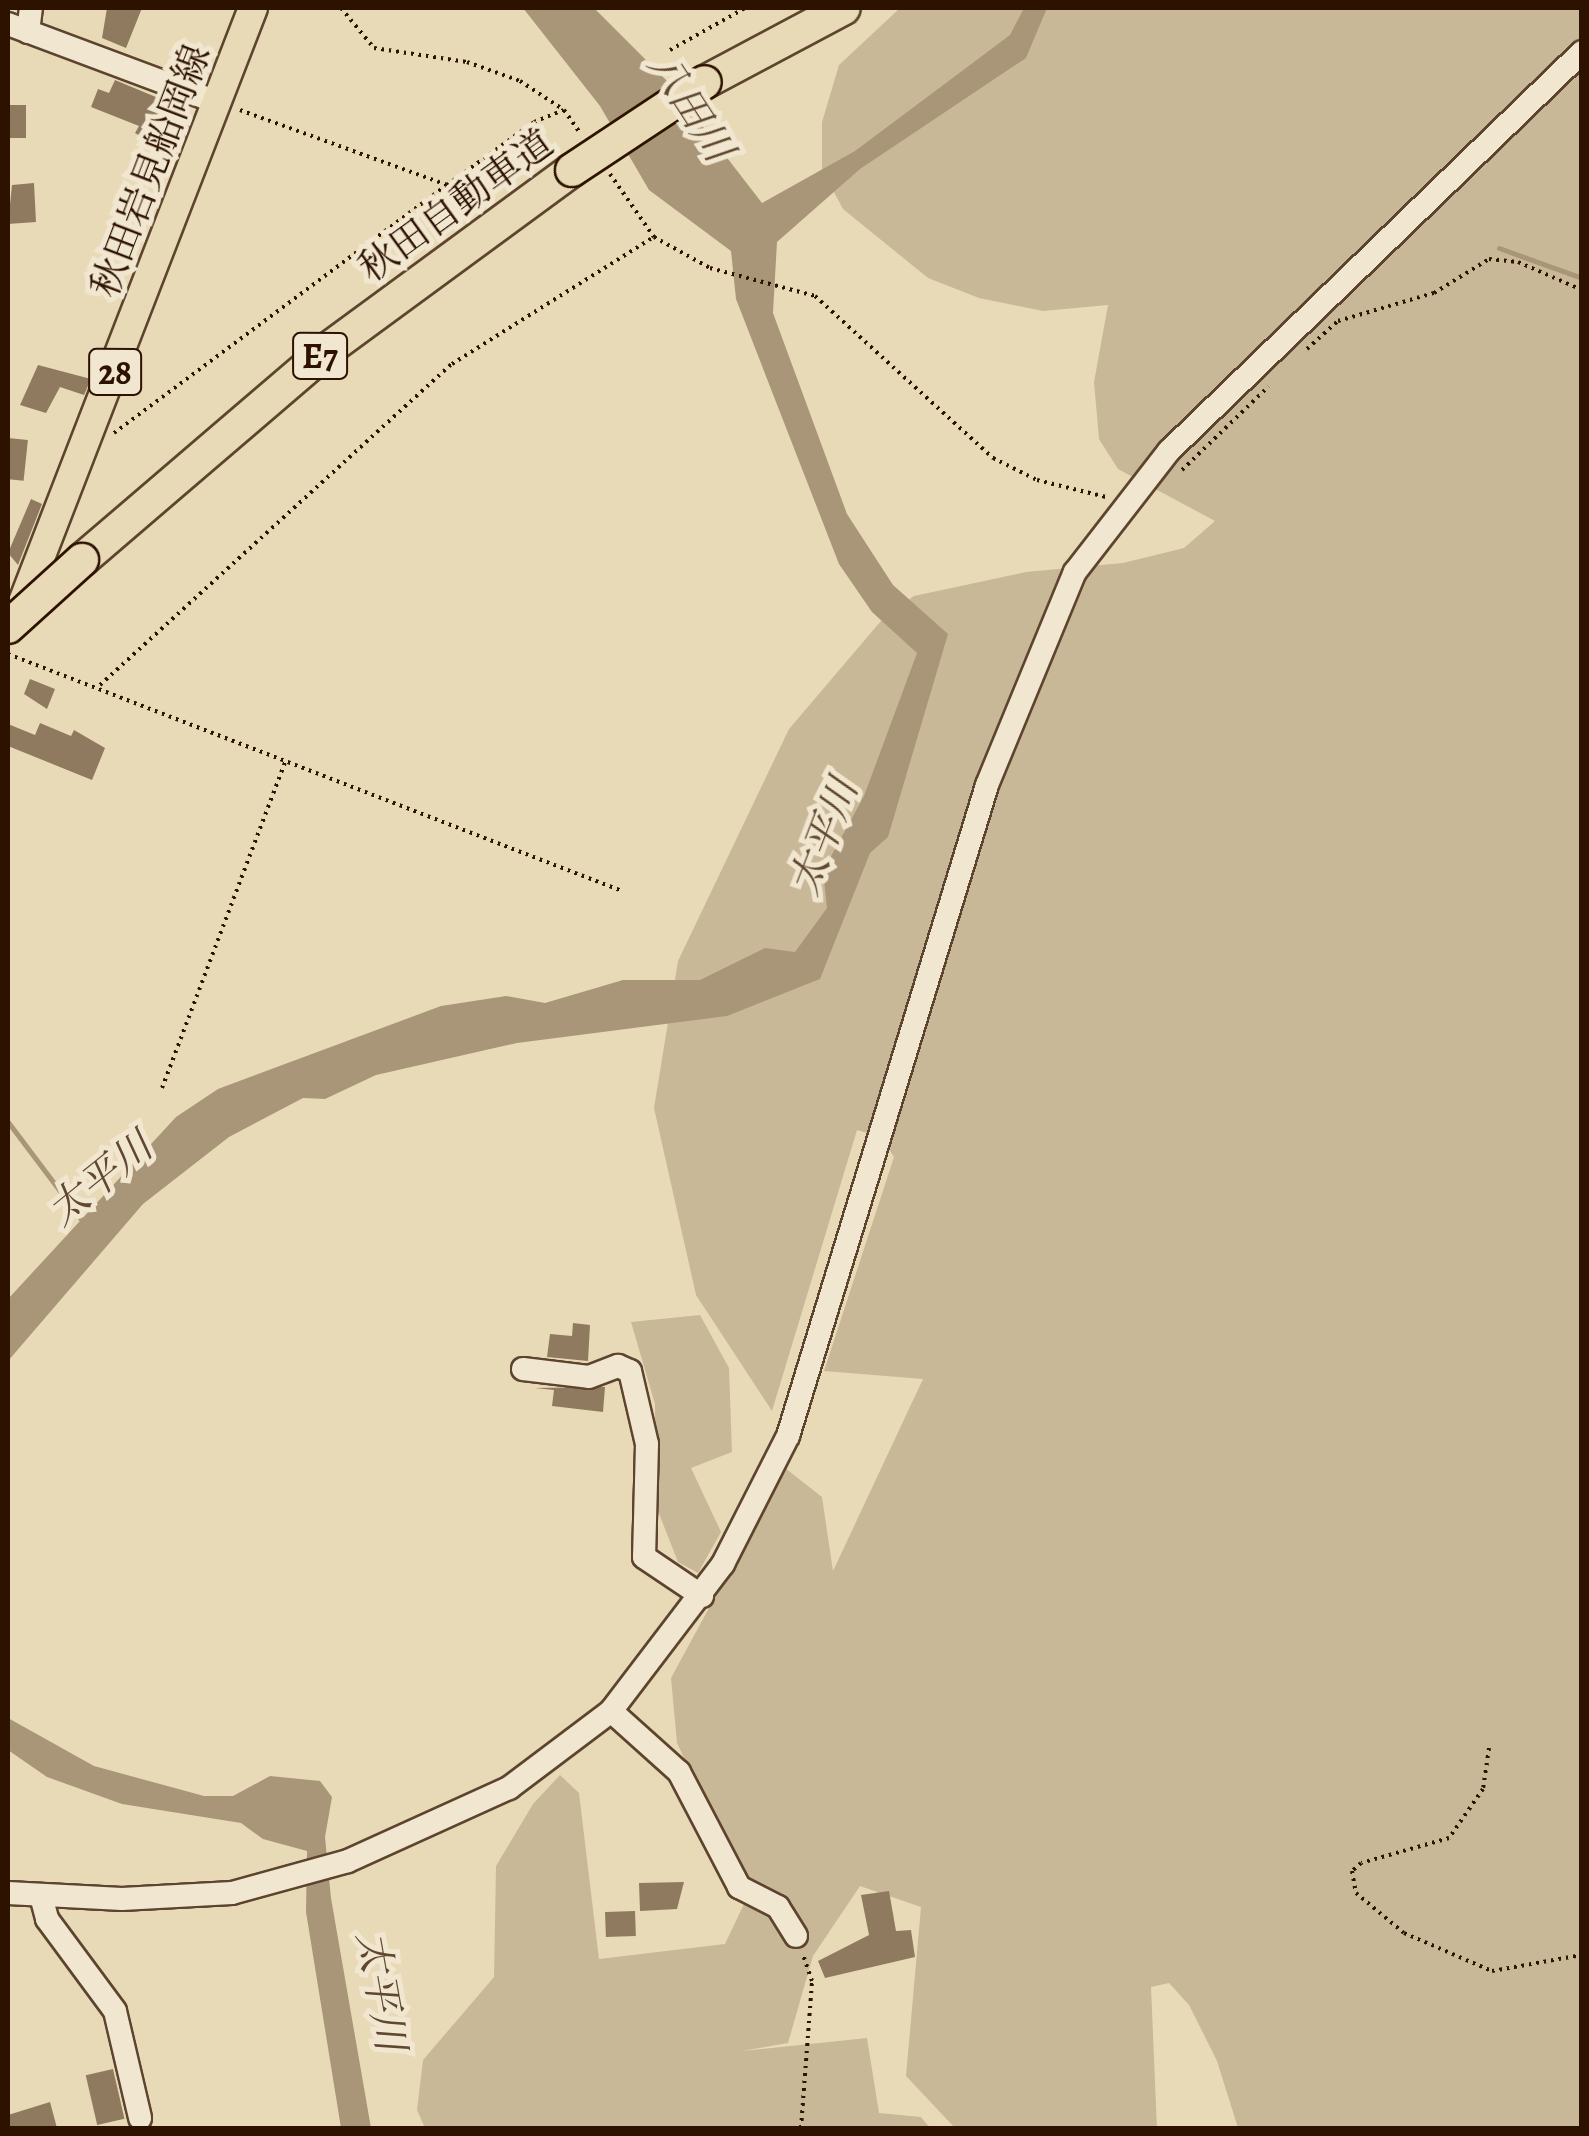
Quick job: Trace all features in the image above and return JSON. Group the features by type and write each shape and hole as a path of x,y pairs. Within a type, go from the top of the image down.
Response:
{"highway":[{"name":"秋田自動車道","path":"8,628 327,350 572,170 705,82 844,8"}],"main road":[{"name":"秋田岩見船岡線","path":"8,640 253,8"}],"street":[{"path":"31,8 18,28 217,102"},
{"path":"8,1893 41,1896 232,1892 348,1862 508,1788 611,1711 702,1596 788,1436 1016,699 1075,572 1162,458 1582,52"},
{"path":"522,1370 589,1378 618,1366 630,1371 647,1444 644,1557 702,1596"},
{"path":"611,1711 678,1772 738,1886 778,1906 796,1936"},
{"path":"41,1896 47,1919 114,2011 140,2118"}],"path":[{"path":"82,457 534,122 564,110 520,81 467,62 374,48 341,8"},
{"path":"670,50 745,8"},
{"path":"217,102 447,185"},
{"path":"100,686 452,364 654,237 710,268 815,296 993,458 1037,480 1125,502"},
{"path":"1298,358 1338,320 1434,292 1489,259 1518,262 1582,290"},
{"path":"1162,458 1176,469 1196,462 1272,382"},
{"path":"8,654 100,686 622,891"},
{"path":"162,1088 286,759"},
{"path":"1489,1748 1483,1789 1449,1838 1361,1862 1352,1870 1356,1893 1436,1950 1492,1972 1582,1956"},
{"path":"796,1936 812,1982 801,2128"}],"shaded area":[{"path":"523,8 594,8 670,84 762,203 855,151 1010,35 1024,8 1047,8 1026,58 860,169 777,242 773,313 847,514 893,585 948,634 888,837 870,853 820,979 727,1016 517,1043 376,1075 325,1099 303,1098 229,1137 143,1204 8,1361 8,1299 176,1117 218,1089 441,1006 506,996 545,1003 623,980 700,980 765,948 795,952 827,908 823,871 864,796 917,653 872,612 839,564 736,299 731,251 649,190 600,106"},
{"path":"900,8 1581,8 1581,2128 1238,2128 1217,2061 1189,2005 1169,1983 1151,1987 1157,2128 955,2128 906,2076 921,1907 860,1886 813,1956 788,2043 742,2051 867,2038 879,2113 921,2117 930,2128 425,2128 417,2110 423,2060 494,1977 496,1866 533,1804 560,1775 579,1793 599,1959 725,1944 754,1883 743,1883 677,1743 671,1678 785,1468 822,1497 833,1571 923,1379 824,1371 894,1157 881,1137 857,1130 772,1411 696,1295 654,1108 678,961 789,729 886,615 914,596 1026,572 1123,563 1184,548 1215,521 1118,469 1099,439 1094,382 1108,305 1043,311 979,298 928,278 843,209 822,170 822,122 839,65"},
{"path":"700,1315 729,1368 732,1452 691,1468 721,1532 698,1573 678,1562 656,1506 655,1404 631,1322"},
{"path":"8,1718 94,1766 204,1796 233,1796 270,1776 320,1781 332,1797 325,1837 331,1898 371,2128 341,2128 306,1912 307,1851 263,1839 241,1823 122,1804 47,1777 8,1750"}],"building":[{"path":"107,8 142,8 126,48 102,38"},
{"path":"115,80 175,105 171,113 190,123 176,155 135,133 139,126 91,107 98,89 109,93"},
{"path":"8,105 26,105 26,138 8,138"},
{"path":"34,183 36,222 8,224 12,185"},
{"path":"38,365 91,379 84,395 60,387 46,413 20,405"},
{"path":"8,438 28,440 24,481 8,479"},
{"path":"31,499 42,504 18,565 8,553"},
{"path":"30,679 55,689 47,709 24,694"},
{"path":"40,723 71,736 74,730 105,748 92,780 8,746 8,724 35,735"},
{"path":"573,1323 590,1325 588,1361 547,1357 550,1334 572,1336"},
{"path":"605,1387 603,1412 552,1406 554,1390 535,1388"},
{"path":"684,1882 677,1909 640,1911 639,1883"},
{"path":"889,1891 896,1931 911,1930 915,1957 825,1978 818,1961 869,1935 861,1895"},
{"path":"635,1911 636,1936 606,1937 605,1912"},
{"path":"113,2069 124,2119 97,2125 86,2075"},
{"path":"50,2102 57,2128 8,2128 8,2115"}],"waterway":[{"path":"1499,248 1582,278"},
{"name":"太平川","path":"8,1122 81,1219"}],"water label":[{"name":"八田川","path":"690,107"}]}
